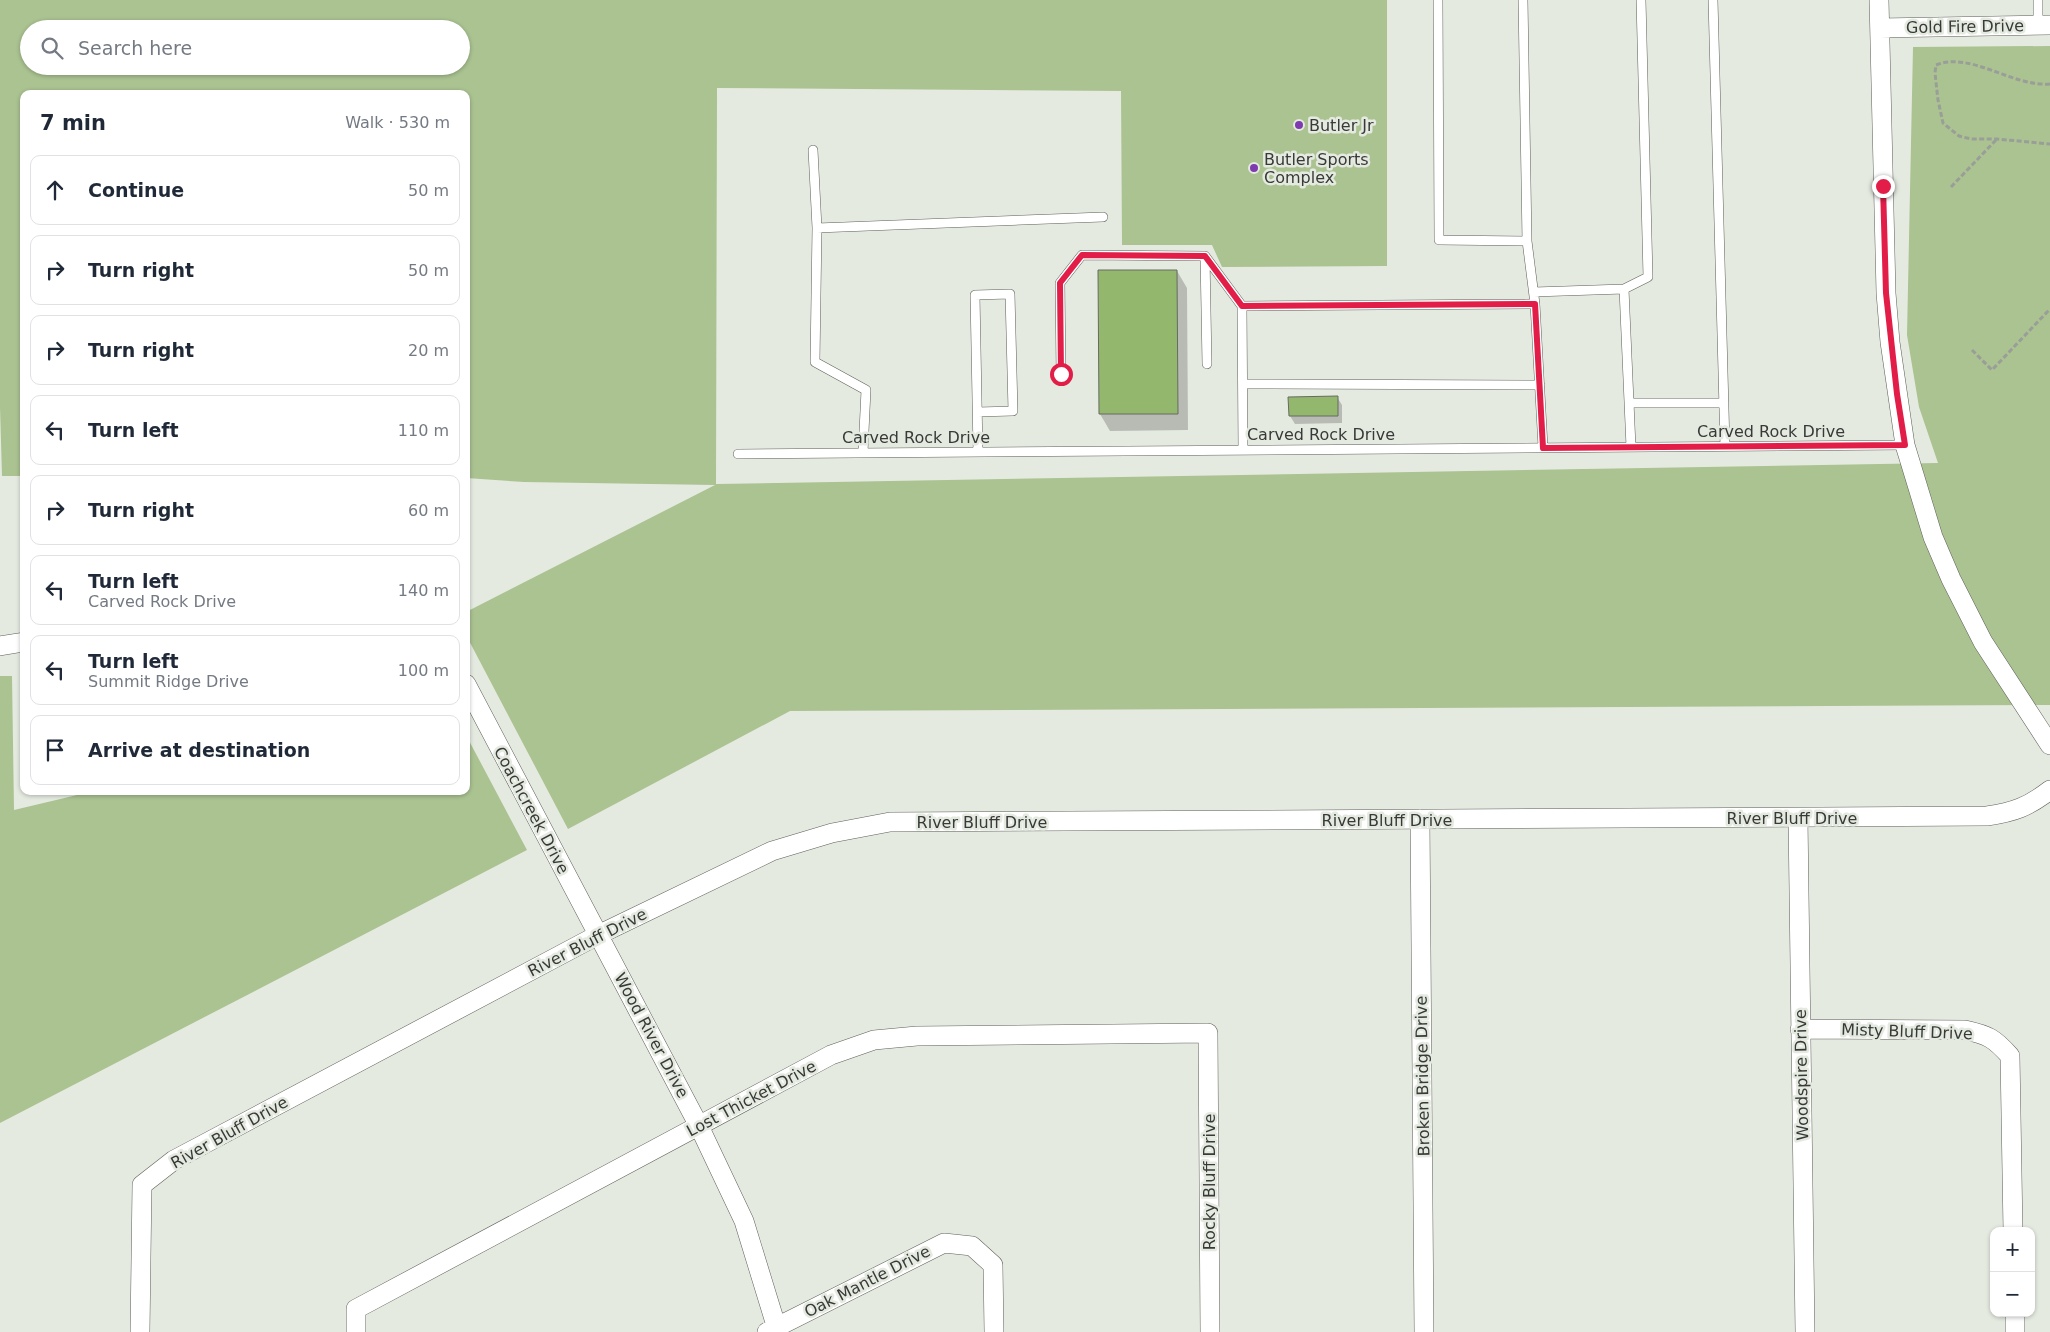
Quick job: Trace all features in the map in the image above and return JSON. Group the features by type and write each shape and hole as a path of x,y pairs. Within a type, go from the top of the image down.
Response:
{"street":[{"path":"1879,0 1886,293 1897,394 1905,445 1933,537 1951,579 1983,642 2050,745"},
{"name":"Gold Fire Drive","path":"1880,28 2044,25"},
{"path":"0,646 20,643"},
{"name":"Coachcreek Drive","path":"470,692 598,935"},
{"name":"River Bluff Drive","path":"140,1332 142,1186 174,1160 598,935 772,851 832,833 890,822 1987,816 2014,812 2050,790"},
{"name":"Woodspire Drive","path":"1798,818 1804,1332"},
{"name":"Broken Bridge Drive","path":"1420,820 1424,1332"},
{"name":"Wood River Drive","path":"598,935 659,1046 744,1221 774,1330"},
{"name":"Misty Bluff Drive","path":"1800,1029 1965,1030 1981,1033 1996,1040 2010,1056 2014,1227"},
{"name":"Lost Thicket Drive","path":"356,1332 356,1309 831,1055 874,1040 917,1036 1208,1033"},
{"name":"Rocky Bluff Drive","path":"1208,1033 1210,1332"},
{"name":"Oak Mantle Drive","path":"774,1330 944,1243 972,1246 994,1265 994,1332"},
{"path":"2015,1317 2015,1332"}],"lane":[{"path":"1438,0 1439,240 1527,241"},
{"path":"1523,0 1527,241 1535,304 1543,448"},
{"path":"1534,292 1624,289 1648,277 1641,0"},
{"path":"1713,0 1725,446"},
{"path":"2038,0 2044,25"},
{"path":"814,150 817,228 816,362 866,390 863,452"},
{"path":"817,228 1103,217"},
{"path":"1061,374 1060,283 1082,255 1205,256"},
{"path":"1205,256 1242,306 1243,450"},
{"path":"1205,256 1207,364"},
{"path":"1624,289 1631,447"},
{"path":"978,412 1013,411 1010,294 975,295 978,452"},
{"path":"1242,306 1535,304"},
{"path":"1243,384 1540,385"},
{"path":"1629,403 1724,403"},
{"name":"Carved Rock Drive","path":"738,454 1905,445"}],"path":[{"path":"2050,84 2023,82 1972,64 1953,62 1936,65 1938,100 1943,123 1959,136 1971,139 1997,139 2050,144"},
{"path":"1951,187 1997,139"},
{"path":"1972,350 1992,370 2050,309"}],"green space":[{"path":"0,0 1387,0 1387,266 1222,267 1212,245 1122,245 1121,91 717,88 716,484 1938,463 1919,407 1907,335 1913,47 2050,46 2050,705 790,711 568,829 470,643 470,610 715,485 524,482 470,478 470,90 20,90 20,476 2,476 0,407"},
{"path":"0,676 12,676 14,810 77,795 470,795 470,743 527,850 0,1123"}],"building":[{"path":"1098,270 1177,270 1178,414 1099,414"},
{"path":"1338,396 1338,416 1289,416 1288,397"}],"place":[{"name":"Butler Jr","path":"1299,125"},
{"name":"Butler Sports Complex","path":"1254,168"}],"route":[{"path":"1061,374 1060,283 1082,255 1205,256 1242,306 1535,304 1543,448 1905,445 1890,342 1886,293 1883,186"}]}
